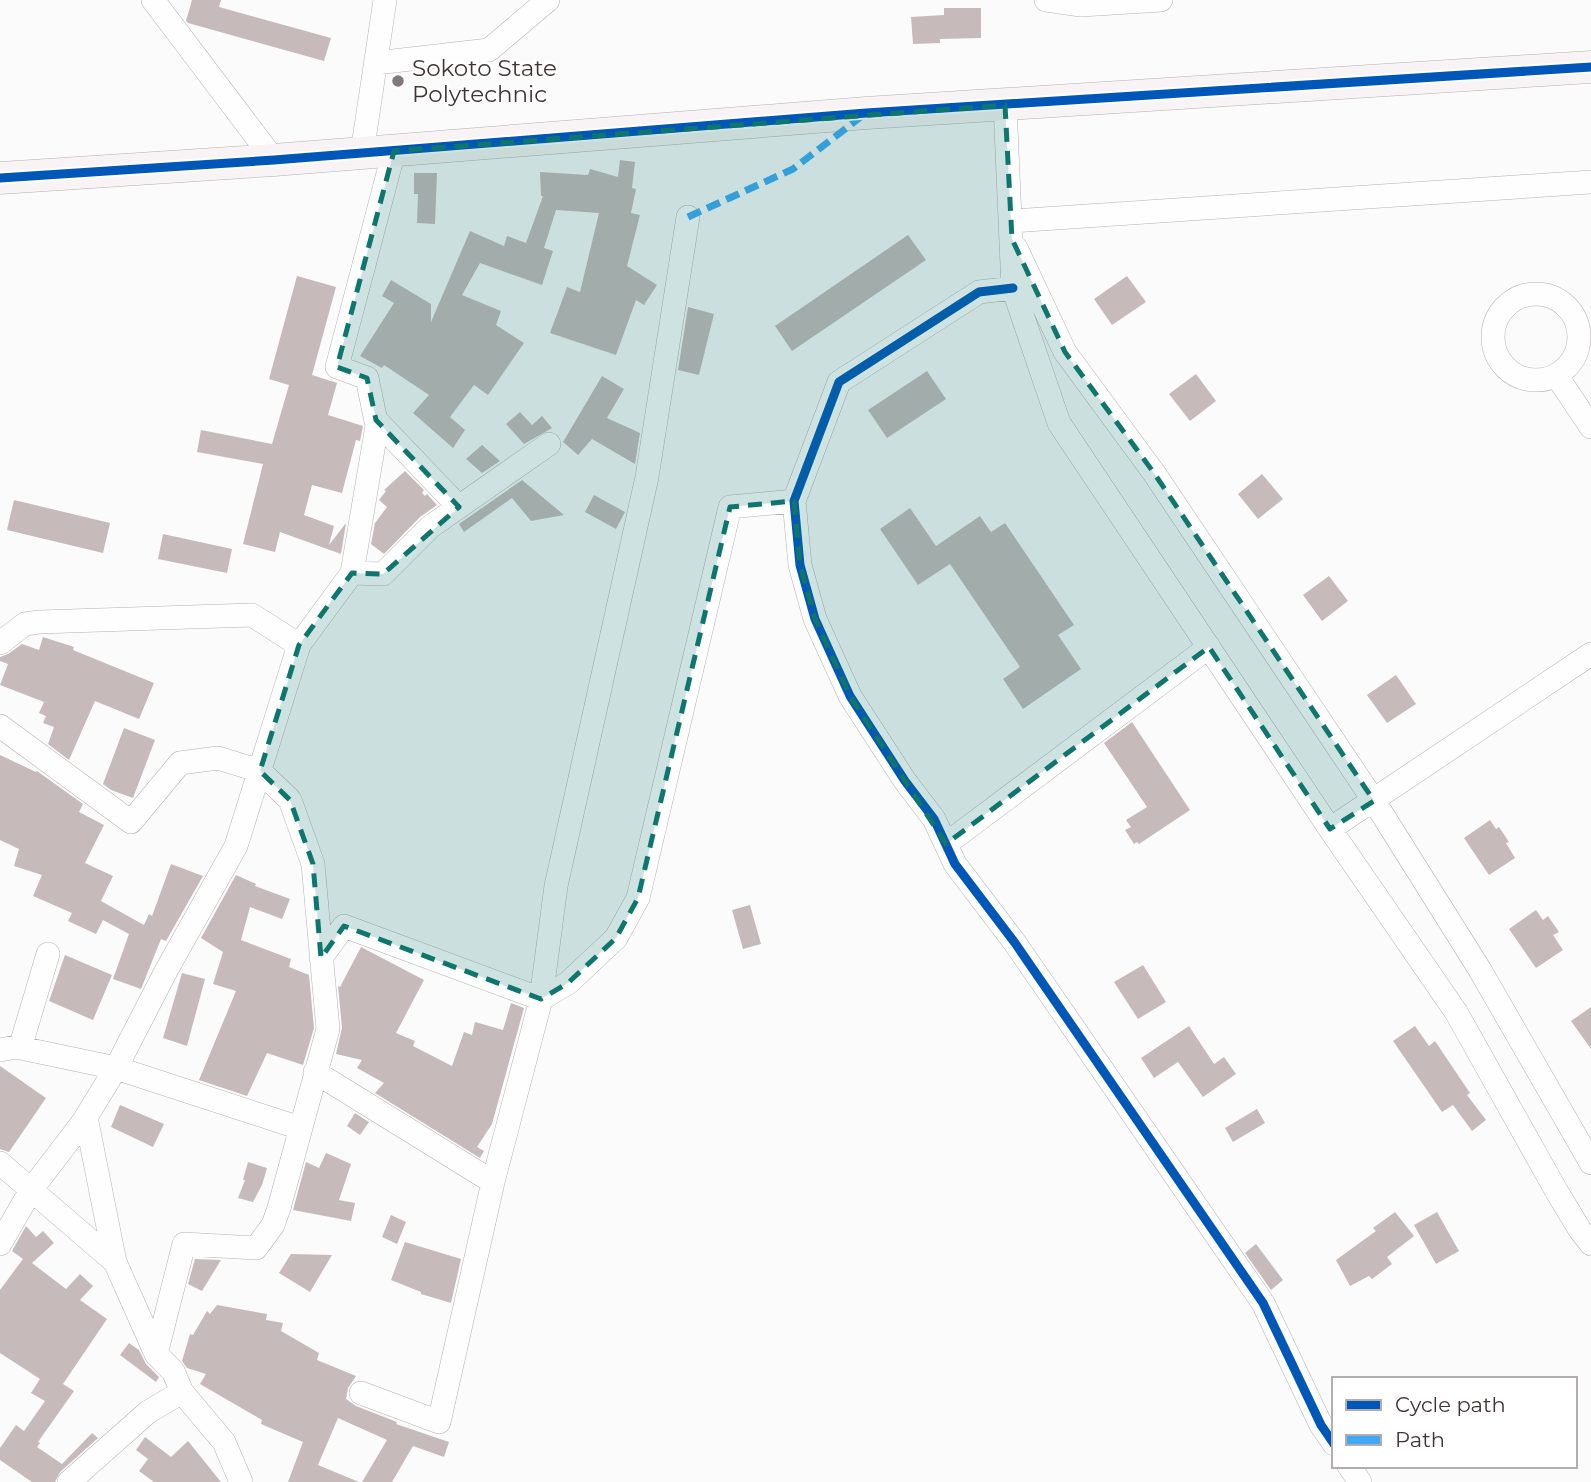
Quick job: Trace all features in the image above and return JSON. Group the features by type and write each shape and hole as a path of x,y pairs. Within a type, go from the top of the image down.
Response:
{"street":[{"path":"153,0 274,160"},
{"path":"362,153 385,0"},
{"path":"376,63 489,50 548,0"},
{"path":"1045,0 1081,5 1161,0"},
{"path":"0,178 394,151 866,113 1591,67"},
{"path":"1528,72 1591,75"},
{"path":"1005,105 1013,288 1059,423 1330,829 1456,1012 1580,1230 1591,1244"},
{"path":"0,1244 31,1190 86,1116 116,1068 166,971 236,846 299,645 352,573 377,426 367,378 337,367 394,151"},
{"path":"1011,230 1591,182"},
{"path":"361,1393 439,1422 493,1182 541,999 556,886 647,477 688,217"},
{"path":"1011,230 1065,352 1154,473 1374,802 1480,970 1591,1163"},
{"path":"1013,288 979,292 839,382 794,501 800,565 815,619 850,696 934,820 955,864 1015,943 1263,1303 1321,1425 1332,1441"},
{"path":"1556,375 1591,427"},
{"path":"376,420 458,507"},
{"path":"352,573 383,574 430,527 549,444"},
{"path":"541,999 568,982 616,938 638,898 730,507 794,501"},
{"path":"0,643 25,624 39,622 252,615 299,645"},
{"path":"946,845 1209,648"},
{"path":"1330,829 1591,654"},
{"path":"0,726 131,822 180,763 218,758 260,771 289,800 313,864 328,1029 274,1225 256,1248 184,1244 156,1354"},
{"path":"321,958 344,926 541,999"},
{"path":"48,954 10,1049 116,1068 300,1128"},
{"path":"315,1072 493,1182"},
{"path":"86,1116 115,1262 156,1354 173,1371 183,1392 224,1442 241,1482"},
{"path":"0,1163 115,1262"},
{"path":"69,1482 148,1412 183,1392"}],"highlighted area":[{"path":"1005,105 1012,239 1065,352 1154,473 1374,801 1330,829 1209,647 946,844 850,696 815,619 800,565 794,501 730,507 638,898 616,938 568,983 541,999 344,926 321,958 313,864 290,800 260,771 299,645 352,573 383,574 459,507 376,420 367,378 337,367 394,151"}],"building":[{"path":"192,0 221,0 219,7 331,38 324,61 188,23 186,21"},
{"path":"944,8 981,8 981,38 940,39 940,43 913,44 911,17 944,15"},
{"path":"620,160 635,162 632,188 636,189 631,213 640,215 627,266 657,285 644,305 636,300 616,355 550,333 567,287 580,292 599,213 556,210 544,248 553,251 542,285 480,263 462,295 501,311 496,325 524,343 488,395 474,385 450,417 465,430 453,448 413,413 429,395 384,365 382,368 360,356 394,303 382,296 391,280 431,304 431,322 470,231 504,246 507,236 526,243 543,196 540,172 588,175 590,169 618,177"},
{"path":"414,173 437,173 435,224 417,223 418,194 414,194"},
{"path":"908,235 926,260 792,351 775,326"},
{"path":"297,276 336,287 312,375 337,383 328,415 363,426 360,441 356,440 342,493 312,485 304,515 334,526 329,545 346,523 341,554 280,532 275,552 243,544 263,464 197,452 201,430 272,444 289,385 269,379"},
{"path":"1127,276 1146,302 1112,325 1094,299"},
{"path":"688,307 714,314 699,375 678,370"},
{"path":"927,371 946,399 887,438 868,410"},
{"path":"1196,374 1216,401 1190,421 1169,394"},
{"path":"602,376 624,389 607,418 640,433 635,464 592,439 578,455 563,442"},
{"path":"520,412 532,425 542,416 552,428 524,444 506,424"},
{"path":"482,445 500,461 482,473 466,459"},
{"path":"405,471 424,490 422,493 425,496 427,494 437,505 420,517 384,554 371,544 375,523 387,507 379,500 386,491 384,490"},
{"path":"1262,474 1283,499 1258,519 1238,494"},
{"path":"522,480 564,515 531,521 512,498 464,532 459,524"},
{"path":"594,495 625,512 616,529 585,512"},
{"path":"14,500 110,523 103,553 7,530"},
{"path":"910,508 936,546 980,516 991,532 1005,523 1074,625 1058,635 1081,669 1023,709 1003,679 1020,667 950,564 918,585 880,529"},
{"path":"163,534 232,549 227,573 158,559"},
{"path":"1329,576 1348,601 1322,621 1303,595"},
{"path":"43,637 74,647 73,650 154,683 139,719 95,701 69,760 48,744 54,727 43,723 46,716 39,713 44,702 0,685 8,664 0,661 0,657 22,644 39,650"},
{"path":"1396,675 1416,704 1387,723 1367,695"},
{"path":"1132,722 1190,810 1139,844 1134,844 1125,830 1131,827 1126,820 1147,807 1104,743"},
{"path":"124,728 155,740 133,798 103,784"},
{"path":"0,755 37,771 83,804 79,812 104,825 85,863 113,876 101,901 144,925 149,914 152,916 171,864 203,876 166,941 161,939 141,989 113,979 129,934 103,920 96,934 68,921 72,913 33,896 42,875 14,866 19,849 0,840"},
{"path":"1490,820 1496,829 1499,827 1509,842 1506,843 1515,858 1489,875 1464,838"},
{"path":"236,875 256,884 255,886 290,899 282,919 250,907 241,940 291,959 289,967 309,975 314,1028 303,1065 267,1053 247,1096 199,1080 236,991 213,984 223,952 201,938"},
{"path":"750,905 761,944 743,949 732,910"},
{"path":"1536,910 1543,920 1548,916 1559,932 1553,935 1563,950 1536,968 1509,929"},
{"path":"361,947 424,980 396,1033 415,1041 413,1046 452,1066 464,1032 472,1035 475,1022 503,1030 511,1003 524,1008 492,1124 477,1147 484,1151 480,1158 375,1093 384,1083 357,1068 362,1060 336,1054 342,1028 338,986 340,987"},
{"path":"65,955 112,975 93,1020 49,1001"},
{"path":"1143,965 1166,1002 1138,1019 1114,982"},
{"path":"182,973 205,979 187,1046 163,1038"},
{"path":"1591,1007 1591,1049 1571,1021"},
{"path":"1189,1026 1214,1064 1224,1057 1236,1074 1203,1097 1178,1062 1154,1078 1141,1058"},
{"path":"1415,1026 1429,1046 1435,1041 1470,1093 1467,1095 1486,1120 1472,1131 1453,1105 1442,1112 1393,1041"},
{"path":"0,1066 46,1098 9,1152 0,1149"},
{"path":"120,1105 164,1124 153,1147 111,1127"},
{"path":"1257,1109 1265,1123 1233,1142 1225,1128"},
{"path":"355,1113 369,1122 360,1135 347,1126"},
{"path":"326,1153 351,1164 339,1200 355,1203 351,1221 293,1210 306,1162 319,1168"},
{"path":"248,1162 267,1168 253,1202 238,1198"},
{"path":"1395,1212 1414,1236 1387,1257 1392,1264 1372,1279 1369,1276 1350,1286 1336,1260 1376,1231 1373,1228"},
{"path":"1437,1212 1459,1251 1436,1264 1414,1225"},
{"path":"391,1215 406,1222 397,1244 382,1237"},
{"path":"26,1226 36,1237 43,1231 54,1243 32,1263 66,1289 80,1274 93,1286 80,1300 107,1319 63,1384 74,1391 38,1442 40,1443 37,1447 62,1464 92,1433 98,1438 60,1472 55,1482 32,1482 0,1460 0,1448 16,1425 24,1431 45,1401 31,1393 40,1379 0,1353 0,1290 23,1259 12,1251"},
{"path":"405,1242 461,1259 451,1303 421,1294 391,1280"},
{"path":"1256,1244 1283,1280 1271,1290 1245,1253"},
{"path":"291,1254 332,1255 310,1292 279,1273"},
{"path":"195,1259 221,1260 202,1291 188,1284"},
{"path":"217,1305 267,1314 266,1320 283,1323 281,1331 319,1353 317,1360 356,1376 348,1388 346,1399 356,1406 397,1422 396,1424 449,1442 444,1457 413,1446 392,1482 362,1482 387,1440 338,1418 318,1465 359,1482 288,1482 303,1442 261,1424 262,1420 200,1384 206,1374 187,1368 182,1361 190,1334 193,1335 207,1311 210,1314"},
{"path":"129,1343 139,1350 146,1364 159,1377 156,1382 120,1355"},
{"path":"145,1437 171,1457 188,1441 221,1482 154,1482 139,1471 148,1459 136,1450"}],"marked path":[{"path":"688,217 793,169 862,116"}],"cycle path":[{"path":"0,178 274,160 866,113 1591,67"},
{"path":"1013,288 979,292 839,382 794,501 800,565 815,619 850,696 905,781 934,819 955,864 1015,943 1263,1303 1321,1425 1332,1441"}],"place":[{"name":"Sokoto State Polytechnic","path":"398,81"}]}
